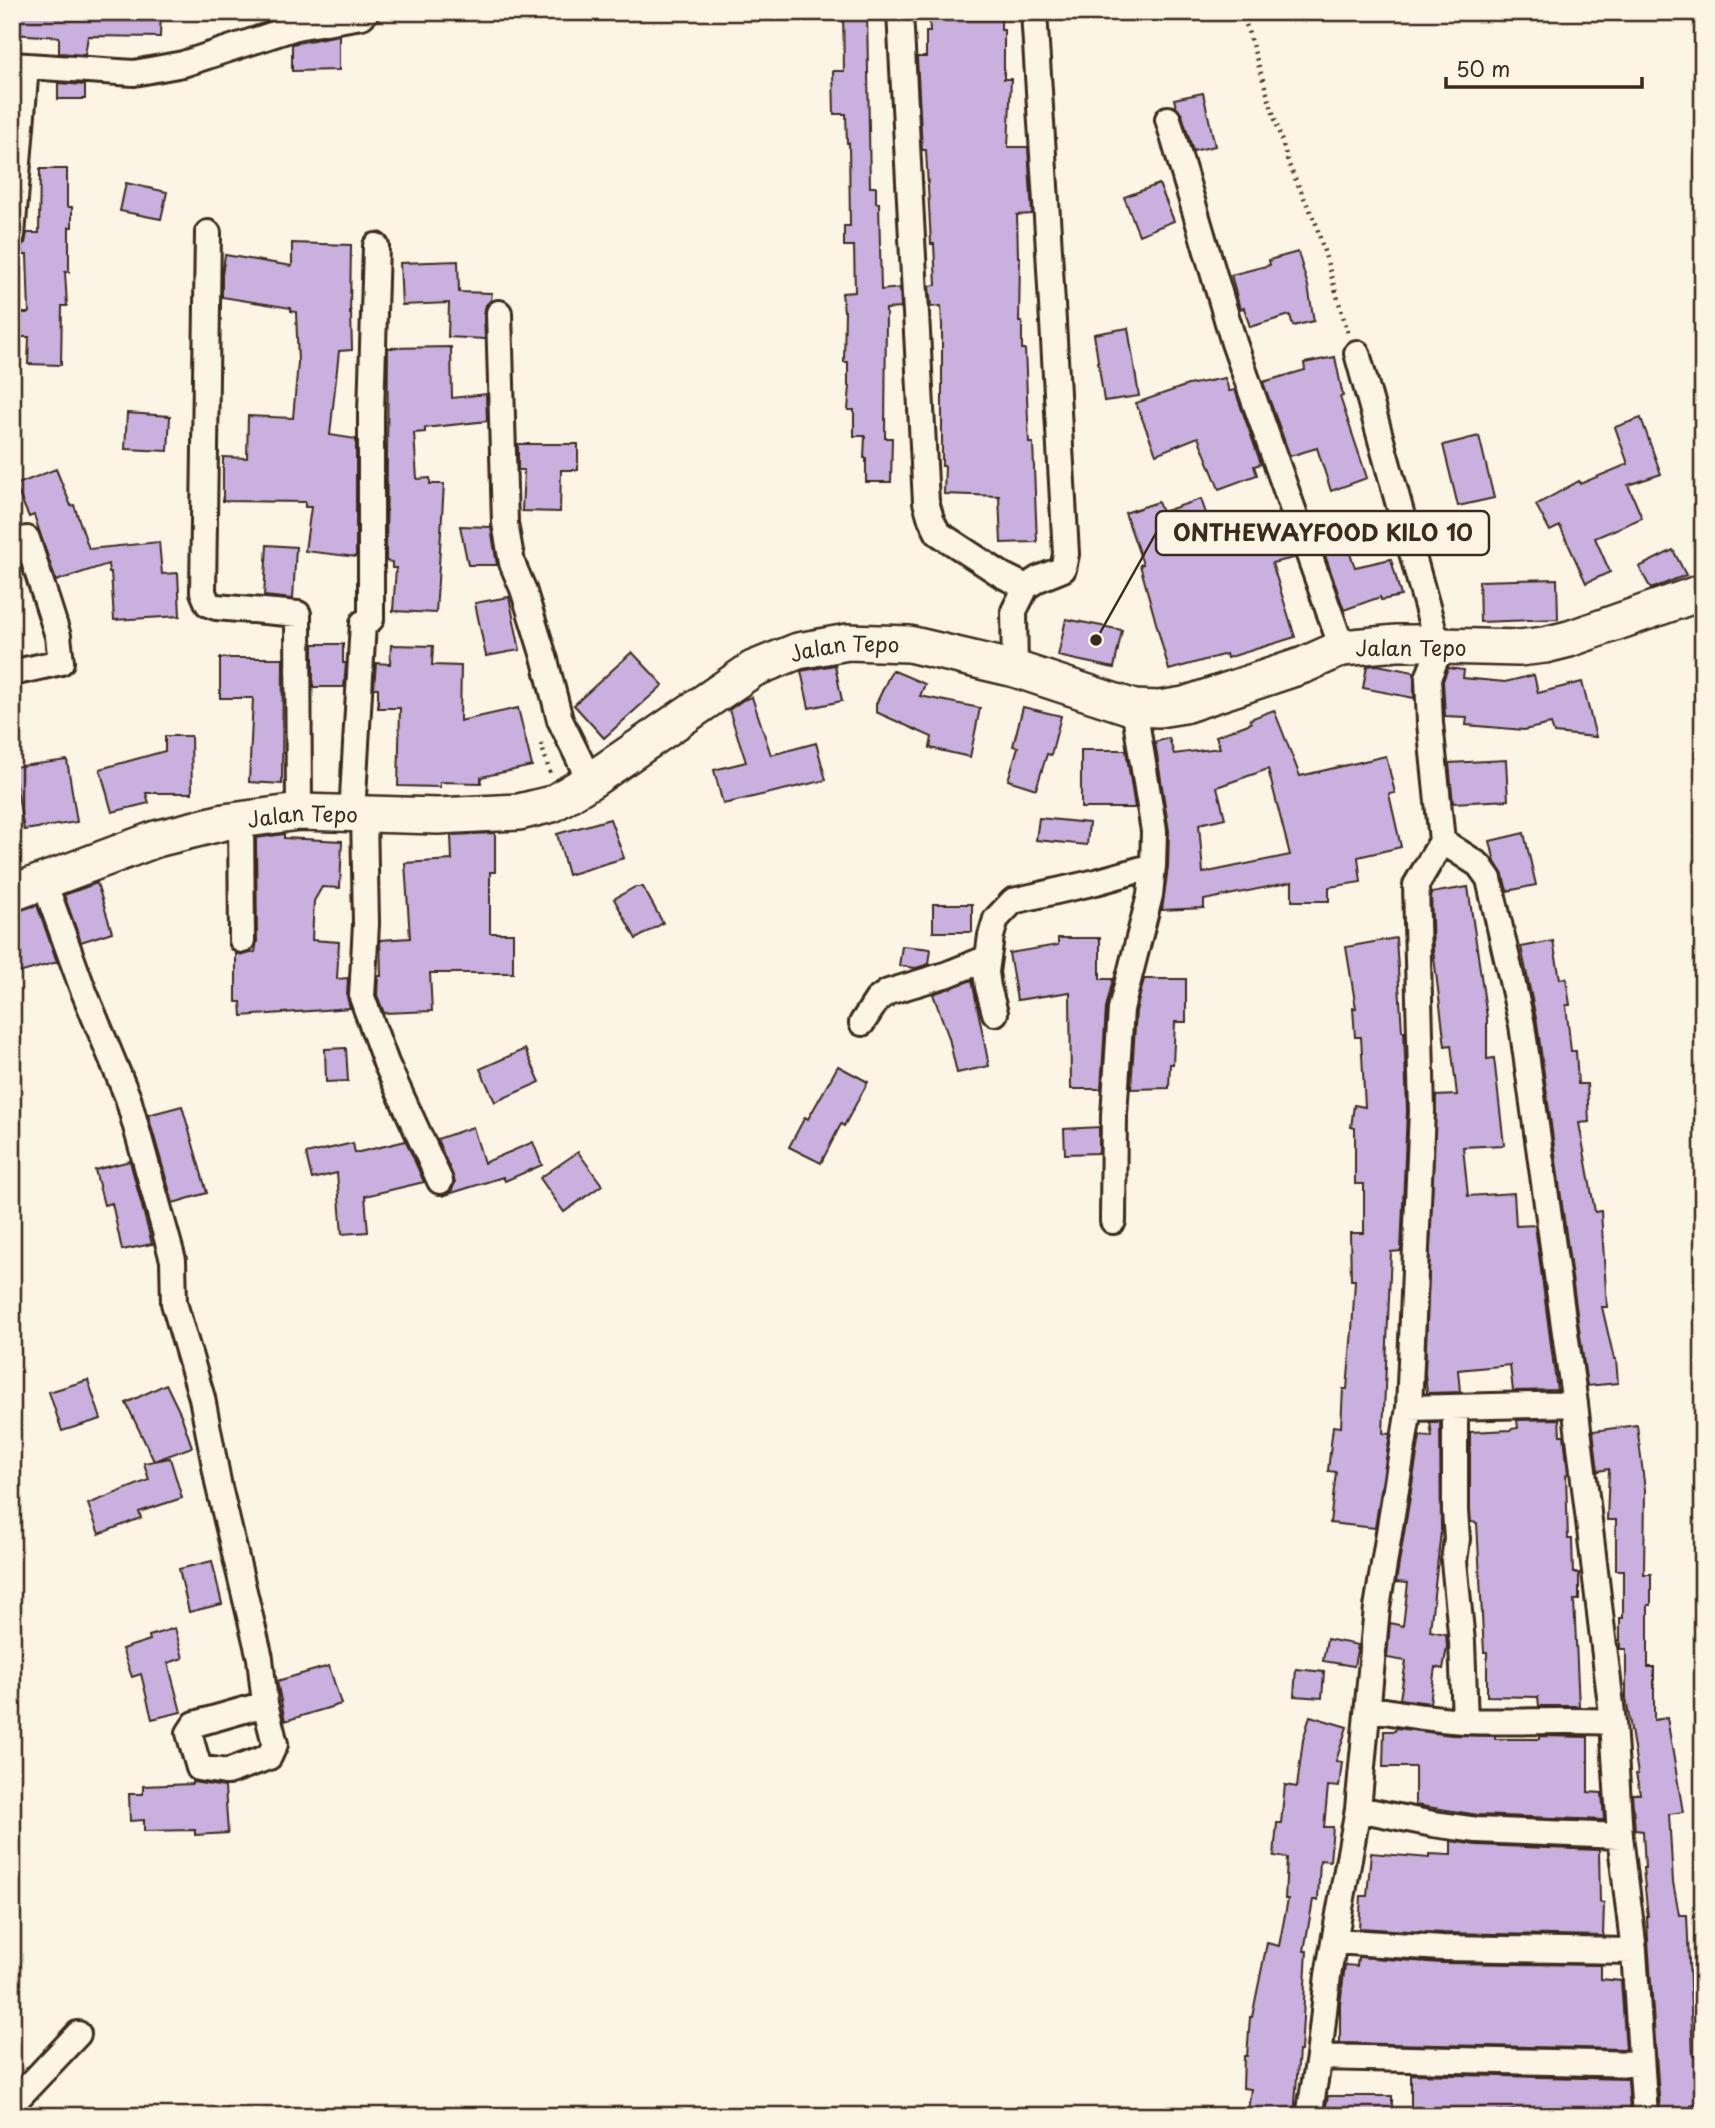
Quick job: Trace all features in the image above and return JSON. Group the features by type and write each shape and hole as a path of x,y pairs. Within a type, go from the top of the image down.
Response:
{"street":[{"path":"12,235 19,66 134,73 183,64 296,27 362,16 366,12"},
{"path":"900,12 926,502 937,533 1002,575 1026,587"},
{"path":"1015,669 1014,611 1026,587 1063,569 1066,554 1034,12"},
{"path":"1167,119 1234,343 1342,648"},
{"path":"208,233 203,592 208,604 216,607 299,614 299,813"},
{"path":"376,246 371,412 371,619 363,623 358,814 366,924 362,997 386,1063 440,1181"},
{"path":"499,313 505,523 512,563 538,636 560,720 590,781"},
{"path":"1309,2116 1334,1941 1358,1809 1377,1608 1409,1408 1422,1111 1416,886 1442,841 1428,678 1439,645 1357,352"},
{"path":"12,673 61,662 58,636 27,539"},
{"name":"Jalan Tepo","path":"28,887 156,839 224,822 299,813 439,816 519,812 558,800 590,781 753,669 797,651 848,642 909,644 1015,669 1134,708 1159,709 1184,705 1304,665 1342,648 1398,643 1519,648 1545,645 1703,592"},
{"path":"1113,1221 1114,1115 1121,1009 1150,895 1153,866 1154,831 1134,708"},
{"path":"241,820 242,940"},
{"path":"1442,841 1479,865 1489,879 1522,1025 1575,1404 1613,1722 1620,1836 1633,1951 1645,2116"},
{"path":"995,1013 986,972 990,936 996,919 1013,901 1096,883 1153,866"},
{"path":"28,887 82,987 128,1098 173,1260 174,1303 202,1398 219,1487 260,1658 265,1704"},
{"path":"862,1023 877,999 888,992 988,958"},
{"path":"1409,1408 1575,1404"},
{"path":"1455,1408 1457,1539 1454,1561 1462,1642 1465,1721"},
{"path":"1368,1708 1465,1721 1613,1722"},
{"path":"1358,1809 1477,1830 1620,1836"},
{"path":"1334,1941 1442,1948 1633,1951"},
{"path":"12,2104 78,2034"},
{"path":"1319,2057 1640,2064"}],"path":[{"path":"1241,12 1289,165 1316,224 1347,331 1357,352"},
{"path":"538,734 558,800"}],"building":[{"path":"12,12 161,12 160,37 88,36 85,55 59,53 59,37 12,34"},
{"path":"843,12 867,12 870,187 876,187 876,203 879,203 881,290 900,288 901,308 886,309 885,438 892,438 891,482 866,482 865,436 854,436 854,410 848,410 850,386 848,362 844,362 845,311 842,293 855,292 854,246 844,246 844,226 850,226 849,143 846,114 834,114 833,71 844,71"},
{"path":"929,12 1001,12 1001,30 1004,30 1004,79 1011,79 1008,147 1028,147 1032,214 1017,215 1020,257 1019,322 1022,322 1022,349 1025,349 1029,443 1033,443 1037,542 1001,543 999,496 944,494 941,306 931,307 929,286 936,285 934,244 931,244 926,150 922,150 917,57 926,57 926,32 930,32"},
{"path":"339,35 339,70 292,71 292,44"},
{"path":"58,83 85,85 85,99 58,99"},
{"path":"1203,93 1215,146 1193,151 1174,99"},
{"path":"40,169 67,169 67,207 72,207 69,272 65,272 67,306 62,306 61,365 28,364 29,337 13,337 13,313 29,313 27,255 22,255 21,246 25,243 27,233 39,233"},
{"path":"126,183 167,192 161,219 120,211"},
{"path":"1159,184 1174,221 1139,235 1124,197"},
{"path":"292,243 351,245 352,350 339,351 330,435 356,439 356,557 305,551 311,507 305,507 305,502 223,501 223,457 247,458 248,416 293,418 298,362 296,312 291,311 291,308 222,297 225,255 292,266"},
{"path":"1298,252 1314,321 1293,326 1290,315 1250,327 1244,308 1240,309 1231,275 1270,265 1269,260"},
{"path":"458,261 459,292 492,293 484,313 485,339 448,337 449,303 402,305 400,263"},
{"path":"1128,328 1139,396 1104,401 1094,334"},
{"path":"451,347 452,398 486,394 487,421 425,428 425,432 414,433 417,479 430,478 430,484 444,484 436,613 393,611 396,568 392,568 392,562 386,561 388,348"},
{"path":"1335,357 1343,396 1340,397 1367,478 1331,491 1317,448 1290,456 1263,382 1305,370 1304,363"},
{"path":"1225,378 1229,391 1235,390 1261,464 1254,466 1257,475 1219,489 1198,437 1156,454 1136,403 1188,385"},
{"path":"127,413 170,416 168,451 125,449"},
{"path":"1641,418 1661,474 1628,485 1642,518 1595,538 1610,572 1586,583 1560,526 1550,531 1536,505 1579,481 1580,484 1628,464 1615,427"},
{"path":"1479,436 1494,498 1458,506 1443,445"},
{"path":"518,444 578,444 578,470 561,470 560,512 522,511 524,470 518,470"},
{"path":"56,469 71,506 74,505 89,549 159,542 162,574 178,573 180,616 114,620 111,572 108,564 56,581 34,515 29,517 15,485"},
{"path":"1201,499 1217,545 1284,528 1294,558 1272,563 1295,637 1227,658 1226,654 1169,670 1140,565 1143,564 1125,513 1158,502 1162,512"},
{"path":"460,526 491,527 497,565 468,565"},
{"path":"267,545 296,547 293,599 264,596"},
{"path":"1347,546 1355,567 1391,559 1401,596 1381,600 1380,597 1344,610 1325,555"},
{"path":"1673,550 1686,575 1651,589 1639,567"},
{"path":"1557,579 1558,619 1480,622 1479,581"},
{"path":"509,597 520,650 486,656 475,603"},
{"path":"1066,619 1122,630 1114,668 1058,656"},
{"path":"313,644 343,644 343,663 346,663 344,687 313,687"},
{"path":"391,645 433,646 432,665 461,666 460,721 518,708 532,766 481,777 481,783 440,782 440,787 398,786 400,708 378,708 378,688 374,688 376,663 390,664"},
{"path":"632,652 663,685 604,738 574,705"},
{"path":"220,658 283,658 282,784 249,782 253,698 220,698"},
{"path":"835,665 842,701 809,708 801,671"},
{"path":"1377,665 1414,672 1414,698 1363,688 1367,666"},
{"path":"1448,668 1464,670 1463,678 1505,682 1534,675 1538,693 1582,682 1596,737 1554,733 1551,724 1524,730 1466,725 1467,717 1445,716 1443,681"},
{"path":"892,670 925,684 920,696 980,708 970,757 930,748 932,737 876,712 876,704"},
{"path":"752,697 771,755 816,743 826,780 723,804 714,770 746,762 729,710"},
{"path":"1023,707 1061,716 1051,755 1047,754 1036,789 1008,780 1018,747 1013,746"},
{"path":"1274,710 1300,776 1386,756 1395,793 1389,794 1401,847 1358,857 1361,882 1329,887 1329,901 1292,901 1292,882 1204,900 1204,908 1162,910 1168,867 1169,831 1155,742 1169,738 1174,754 1220,748 1216,736 1251,723 1250,719","holes":["1268,769 1290,855 1203,873 1199,824 1225,818 1217,787"]},
{"path":"165,736 191,736 192,793 146,793 149,803 112,812 100,769 165,751"},
{"path":"1081,750 1126,750 1135,808 1081,808"},
{"path":"67,760 77,822 24,830 13,767"},
{"path":"1506,760 1508,800 1453,803 1449,763"},
{"path":"1039,818 1089,823 1087,845 1036,840"},
{"path":"610,819 624,858 568,875 557,834"},
{"path":"495,833 495,872 490,872 490,933 513,933 513,973 430,973 432,1011 384,1013 377,995 378,976 381,976 380,940 410,938 405,863 452,860 451,835"},
{"path":"1524,833 1536,885 1507,891 1490,841"},
{"path":"284,834 284,838 342,841 340,888 322,887 314,901 312,940 339,942 337,979 348,978 347,997 350,1008 242,1016 241,1002 236,1002 236,953 243,955 255,952 257,941 256,838"},
{"path":"97,883 112,932 81,942 64,895"},
{"path":"635,887 643,887 663,923 636,939 614,899"},
{"path":"1468,887 1487,1017 1487,1059 1494,1058 1504,1145 1463,1147 1468,1196 1514,1193 1516,1226 1535,1225 1557,1390 1513,1391 1510,1365 1458,1370 1460,1392 1427,1393 1425,1373 1436,1096 1457,1095 1451,1045 1445,1046 1433,949 1431,893"},
{"path":"933,904 972,904 972,932 933,932"},
{"path":"37,905 57,962 12,975 12,913"},
{"path":"1058,938 1100,938 1100,979 1113,979 1106,1008 1101,1089 1071,1089 1070,992 1017,1000 1009,953 1058,945"},
{"path":"1396,938 1407,1111 1401,1251 1391,1252 1383,1433 1390,1434 1375,1528 1330,1523 1336,1472 1328,1471 1333,1426 1341,1427 1343,1389 1347,1389 1352,1330 1355,1280 1351,1280 1350,1233 1364,1233 1364,1184 1355,1184 1355,1128 1351,1127 1354,1105 1365,1107 1361,1037 1355,1037 1353,1008 1356,1008 1346,947"},
{"path":"1553,941 1560,979 1566,978 1570,1005 1566,1005 1571,1051 1576,1051 1578,1084 1587,1084 1589,1122 1579,1123 1595,1212 1601,1211 1607,1307 1602,1307 1616,1359 1618,1383 1587,1386 1537,1023 1521,947"},
{"path":"902,946 931,949 929,964 916,968 899,966"},
{"path":"1144,979 1186,979 1186,1022 1175,1022 1169,1088 1131,1089 1136,1011"},
{"path":"972,980 989,1066 957,1073 949,1038 933,994"},
{"path":"346,1048 348,1081 326,1082 325,1049"},
{"path":"525,1049 540,1082 495,1102 480,1069"},
{"path":"838,1066 868,1082 844,1126 841,1124 821,1163 789,1147"},
{"path":"182,1106 207,1193 173,1203 148,1115"},
{"path":"473,1127 484,1163 533,1142 542,1165 505,1181 503,1177 442,1196 452,1190 455,1182 437,1139"},
{"path":"1099,1127 1099,1153 1065,1154 1064,1129"},
{"path":"406,1141 424,1182 365,1196 368,1232 342,1234 337,1173 312,1179 306,1154 353,1143 355,1153"},
{"path":"578,1152 602,1185 564,1212 540,1178"},
{"path":"130,1161 152,1244 122,1250 112,1203 104,1205 95,1170"},
{"path":"88,1380 101,1419 62,1431 49,1392"},
{"path":"166,1384 192,1447 154,1461 126,1403"},
{"path":"1559,1419 1560,1435 1564,1435 1568,1474 1568,1539 1572,1539 1573,1573 1579,1573 1579,1600 1574,1600 1579,1706 1539,1706 1538,1697 1487,1696 1487,1652 1484,1652 1477,1523 1471,1522 1470,1510 1470,1432 1511,1430 1518,1428 1517,1420"},
{"path":"1430,1422 1440,1422 1441,1531 1430,1631 1446,1634 1447,1647 1443,1669 1435,1667 1430,1703 1400,1699 1406,1661 1387,1658 1390,1623 1403,1626 1408,1583 1396,1582 1420,1436 1432,1437"},
{"path":"1637,1425 1645,1490 1644,1574 1651,1574 1648,1667 1654,1667 1654,1720 1667,1718 1683,1812 1669,1814 1673,1882 1679,1915 1687,1915 1693,2056 1703,2056 1703,2104 1691,2104 1691,2116 1663,2116 1663,2110 1660,2110 1643,1868 1643,1831 1635,1830 1632,1794 1640,1794 1626,1698 1626,1649 1620,1649 1623,1570 1616,1570 1616,1520 1607,1520 1609,1469 1598,1471 1593,1431"},
{"path":"170,1458 182,1498 139,1512 141,1518 99,1534 88,1504 149,1480 144,1463"},
{"path":"212,1561 222,1604 189,1612 179,1569"},
{"path":"175,1628 183,1658 168,1663 181,1712 152,1719 141,1674 132,1677 122,1649 150,1640 149,1636"},
{"path":"1327,1639 1358,1645 1354,1666 1323,1661"},
{"path":"329,1666 341,1704 285,1721 277,1681"},
{"path":"1296,1669 1324,1672 1322,1698 1294,1696"},
{"path":"1310,1716 1347,1727 1336,1761 1342,1762 1339,1787 1328,1786 1324,1827 1333,1827 1330,1861 1320,1860 1318,1900 1313,1900 1304,1951 1307,1951 1301,2051 1294,2116 1247,2116 1251,2089 1243,2088 1244,2056 1247,2056 1250,2017 1267,1943 1279,1946 1288,1899 1285,1899 1287,1858 1274,1856 1277,1823 1281,1823 1285,1785 1297,1787 1303,1740"},
{"path":"1396,1728 1451,1735 1495,1736 1495,1739 1588,1737 1588,1792 1602,1793 1604,1820 1478,1815 1415,1805 1415,1767 1383,1767 1384,1731 1395,1731"},
{"path":"192,1782 225,1787 228,1833 195,1835 195,1830 144,1831 144,1820 130,1821 129,1794 143,1794 143,1786"},
{"path":"1451,1841 1476,1845 1599,1850 1600,1902 1604,1903 1603,1936 1443,1933 1359,1928 1361,1896 1367,1896 1371,1853 1429,1858 1429,1854 1451,1855"},
{"path":"1358,1957 1441,1963 1601,1965 1601,1979 1621,1981 1626,2049 1340,2043 1340,2005 1345,1965 1357,1966"},
{"path":"1411,2074 1628,2079 1630,2113 1595,2116 1595,2110 1514,2114 1514,2110 1462,2116 1461,2109 1411,2109"},
{"path":"1328,2096 1392,2096 1392,2116 1324,2116"}],"place":[{"name":"ONTHEWAYFOOD KILO 10","path":"1096,640"}]}
